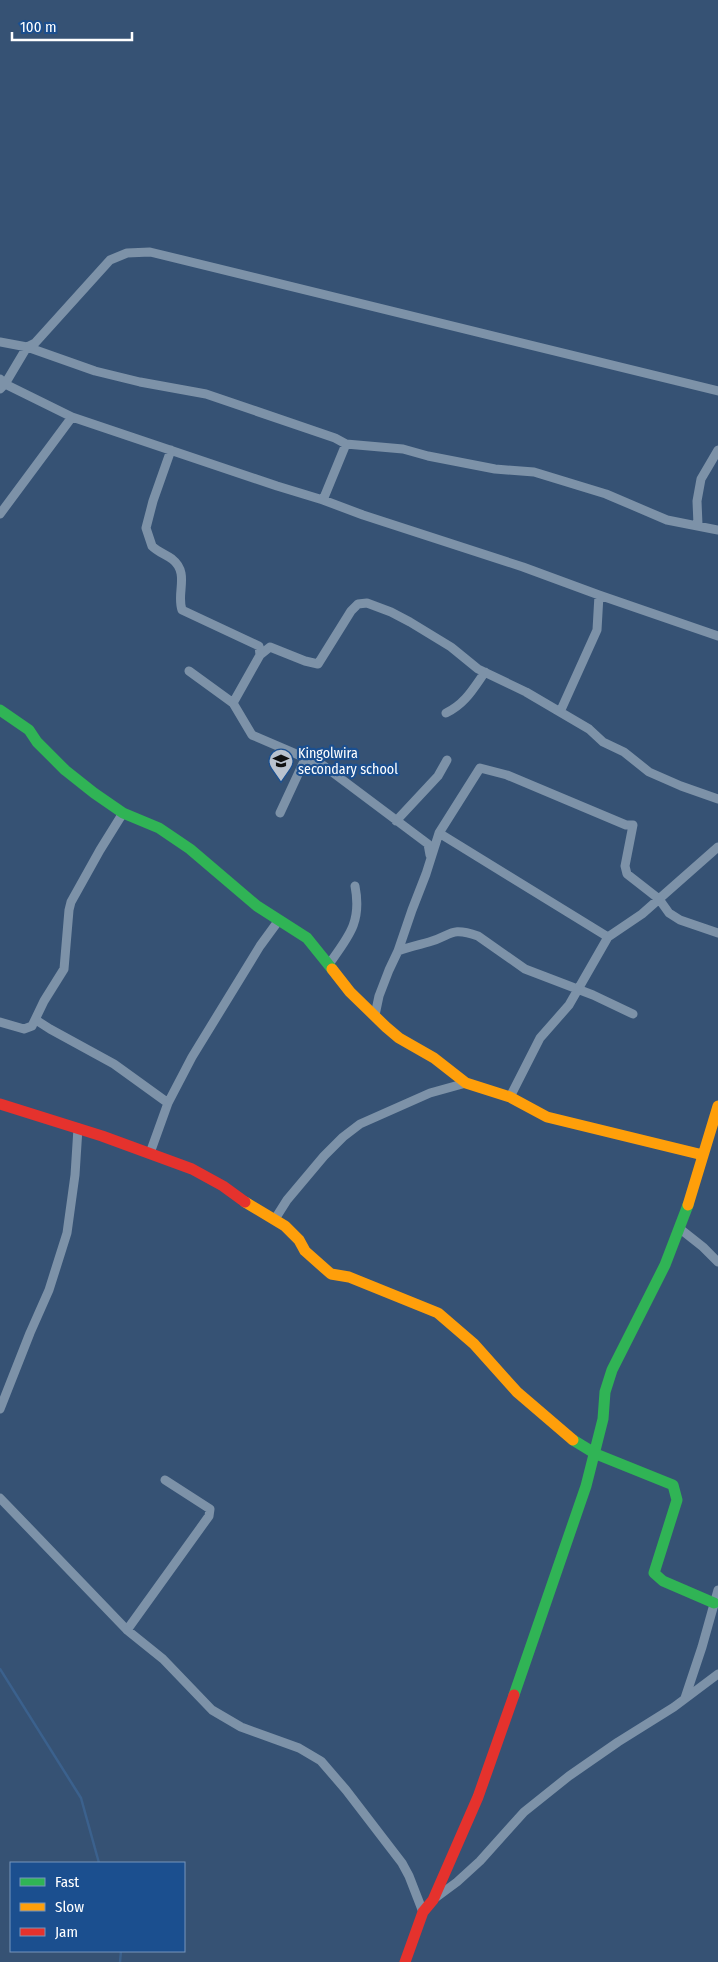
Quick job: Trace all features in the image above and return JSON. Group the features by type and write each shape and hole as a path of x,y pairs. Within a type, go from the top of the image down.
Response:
{"street":[{"path":"718,392 150,252 127,253 110,260 42,336 27,348 2,384 72,417 523,567 718,636"},
{"path":"0,342 27,348 95,371 140,382 206,394 334,438 346,444 403,449 494,469 534,472 606,494 667,520 718,530"},
{"path":"0,514 72,417"},
{"path":"323,500 346,444"},
{"path":"172,450 153,501 146,528 152,546 172,559 181,570 180,604 182,610 259,646 260,655"},
{"path":"698,525 697,500 701,479 718,450"},
{"path":"560,712 597,630 599,595"},
{"path":"233,703 260,655 270,647 305,661 318,664 351,611 358,604 367,603 410,622 451,647 484,672 526,692 589,729 603,742 624,752 649,772 718,799"},
{"path":"189,671 233,703 252,735 324,766 428,844 430,858"},
{"path":"446,713 458,707 467,699 484,672"},
{"path":"0,710 29,730 37,742 65,770 94,793 124,813 159,828 190,849 257,906 307,938 350,992 399,1038 434,1058 466,1083 510,1097 547,1117 703,1155"},
{"path":"280,812 306,757"},
{"path":"396,821 438,776 446,760"},
{"path":"375,1015 379,996 398,951 439,833 478,769 489,769 626,825 633,824 625,870 634,880 658,899 669,913 680,920 718,933"},
{"path":"0,1022 24,1029 32,1026 36,1020 44,1001 64,969 71,902 100,850 124,813"},
{"path":"439,833 608,937"},
{"path":"510,1097 540,1038 569,1005 608,937 642,914 718,847"},
{"path":"329,964 350,934 355,921 358,902 355,886"},
{"path":"150,1154 168,1103 192,1058 260,946 280,920"},
{"path":"398,951 413,945 430,942 453,931 472,934 478,936 526,969 578,989 633,1014"},
{"path":"36,1020 114,1064 168,1103"},
{"path":"275,1219 287,1200 324,1156 360,1124 430,1093 466,1083"},
{"path":"0,1104 102,1136 204,1175 285,1226 299,1240 305,1251 331,1274 349,1277 438,1313 474,1344 517,1392 581,1446 595,1454 658,1477 672,1485 677,1500 654,1573 663,1580 714,1603"},
{"path":"433,1900 478,1797 550,1595 595,1454 603,1419 605,1392 612,1370 665,1265 687,1210 718,1106"},
{"path":"0,1409 48,1290 67,1233 75,1175 78,1128"},
{"path":"679,1228 718,1262"},
{"path":"127,1630 209,1516 210,1509 165,1480"},
{"path":"0,1498 127,1630 163,1659 212,1710 241,1727 299,1748 320,1761 346,1790 402,1863 423,1912"},
{"path":"685,1698 718,1590"},
{"path":"405,1962 423,1912 433,1900 480,1861 524,1812 618,1742 674,1707 718,1674"}],"waterway":[{"path":"0,1669 81,1798 99,1862"},
{"path":"120,1962 121,1952"}],"traffic: fast":[{"path":"0,710 29,730 37,742 65,770 94,793 123,813 159,828 190,849 257,906 307,938 332,969"},
{"path":"514,1695 586,1486 603,1419 605,1392 612,1370 665,1265 688,1205"},
{"path":"573,1440 596,1454 673,1485 677,1500 654,1573 663,1581 714,1603"}],"traffic: slow":[{"path":"332,969 350,992 386,1027 399,1038 434,1058 466,1083 510,1097 547,1117 703,1155"},
{"path":"688,1205 718,1106"},
{"path":"245,1202 285,1226 299,1240 305,1251 331,1274 349,1277 438,1313 474,1344 517,1392 573,1440"}],"traffic: jam":[{"path":"0,1104 102,1136 192,1169 223,1186 245,1202"},
{"path":"405,1962 423,1912 433,1900 478,1797 514,1695"}],"place":[{"name":"Kingolwira secondary school","path":"281,782"}]}
